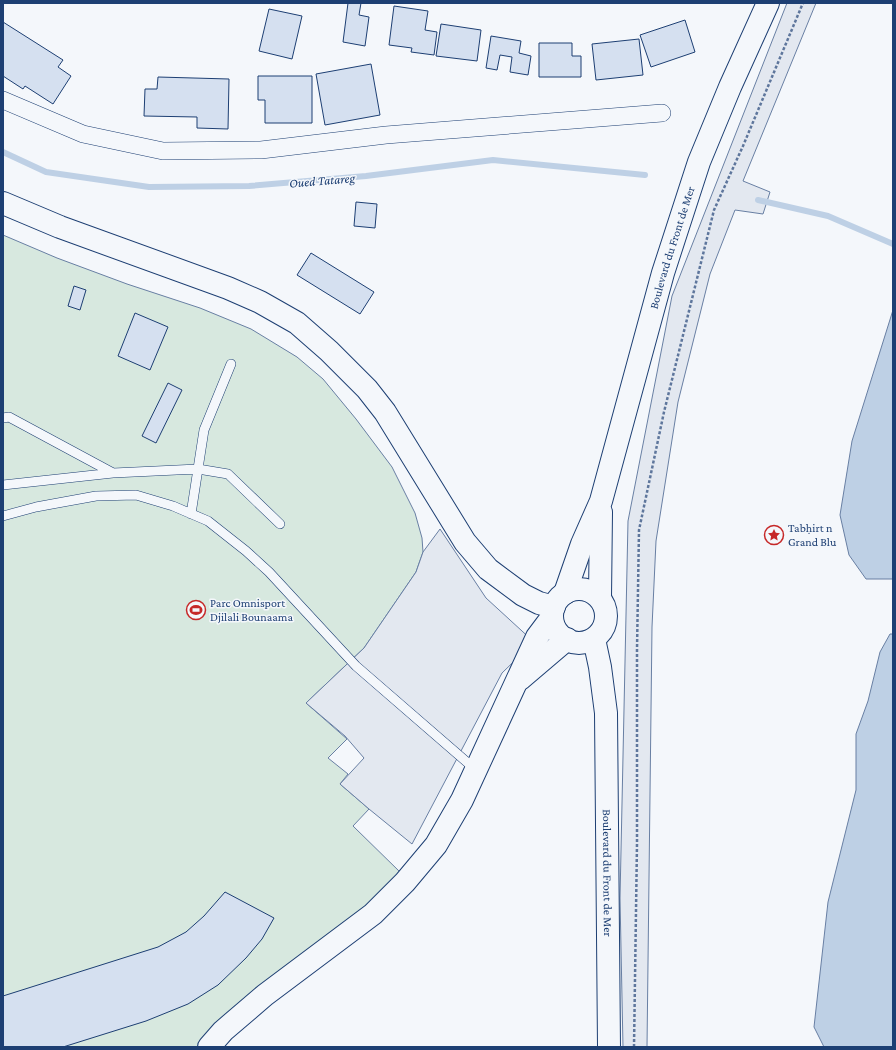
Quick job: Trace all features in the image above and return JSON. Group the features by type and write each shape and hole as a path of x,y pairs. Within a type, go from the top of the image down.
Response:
{"street":[{"name":"Boulevard du Front de Mer","path":"601,501 663,273 678,224 708,141 730,87 768,3"},
{"path":"3,100 83,134 163,151 261,150 386,135 662,113"},
{"path":"3,203 60,227 260,302 297,323 335,357 367,389 385,412 465,542 488,568 522,595 539,603 557,606"},
{"path":"600,597 599,556 601,501"},
{"path":"209,1047 223,1031 266,995 373,914 406,882 436,845 462,800 537,637 557,606 601,501"},
{"path":"583,588 600,597 605,605 606,619 601,632 594,639 585,642 576,642 567,640 559,634 554,626 557,606 574,589 583,588"},
{"name":"Boulevard du Front de Mer","path":"594,639 605,699 609,1047"},
{"path":"516,682 567,640"}],"lane":[{"path":"190,514 204,430 231,364"},
{"path":"3,418 9,417 113,473"},
{"path":"3,485 113,473 198,469 228,474 280,524"},
{"path":"3,516 36,507 96,496 136,495 173,506 208,521 246,551 269,572 356,666 476,770"}],"path":[{"path":"634,1047 639,530 664,412 714,210 743,146 803,3"}],"shaded area":[{"path":"787,3 816,3 743,181 770,192 763,214 735,210 710,274 678,402 656,541 652,627 647,1047 623,1047 620,898 628,521 672,296"},
{"name":"Parc Omnisport Djilali Bounaama","path":"3,235 57,258 127,284 200,308 251,329 297,357 323,379 356,419 392,467 415,513 422,538 423,552 416,572 364,648 306,703 347,739 328,758 348,774 340,784 369,809 353,826 400,872 375,905 197,1047 3,1047"},
{"path":"440,529 486,598 534,642 502,673 412,844 340,784 364,758 345,736 306,703 364,648 416,572 423,552"}],"water":[{"path":"893,310 893,579 866,579 849,555 840,515 852,441"},
{"path":"890,634 893,634 893,1047 824,1047 814,1027 828,902 856,790 856,734 868,701 880,652"}],"building":[{"path":"348,3 361,3 359,15 369,17 365,46 343,42"},
{"path":"394,6 428,11 425,30 437,32 434,55 411,52 412,48 389,45"},
{"path":"269,9 302,16 292,59 259,51"},
{"path":"685,20 695,52 651,67 640,35"},
{"path":"3,22 63,60 58,67 71,76 53,104 25,86 23,89 3,76"},
{"path":"441,24 481,30 477,61 436,56"},
{"path":"491,36 521,41 519,53 531,56 528,75 510,72 512,57 500,55 497,70 486,68"},
{"path":"639,39 643,75 596,80 592,44"},
{"path":"539,43 572,43 572,56 581,56 581,77 539,77"},
{"path":"371,64 380,115 325,125 316,74"},
{"path":"258,76 312,76 312,123 265,123 265,100 258,100"},
{"path":"158,77 229,79 228,129 197,128 197,117 144,116 145,89 157,89"},
{"path":"356,202 377,204 375,228 354,226"},
{"path":"311,253 374,292 360,314 297,275"},
{"path":"74,286 86,290 80,310 68,306"},
{"path":"135,313 168,327 150,370 118,356"},
{"path":"168,383 182,390 156,443 142,436"},
{"path":"225,892 274,918 262,939 246,958 218,985 188,1004 146,1021 63,1047 3,1047 3,996 158,947 186,932 204,916"}],"waterway":[{"name":"Oued Tatareg","path":"3,152 46,172 149,187 249,186 366,176 493,160 645,175"},
{"path":"758,200 828,216 893,244"}],"place":[{"name":"Tabḥirt n Grand Blu","path":"774,535"},
{"name":"Parc Omnisport Djilali Bounaama","path":"196,610"}]}
